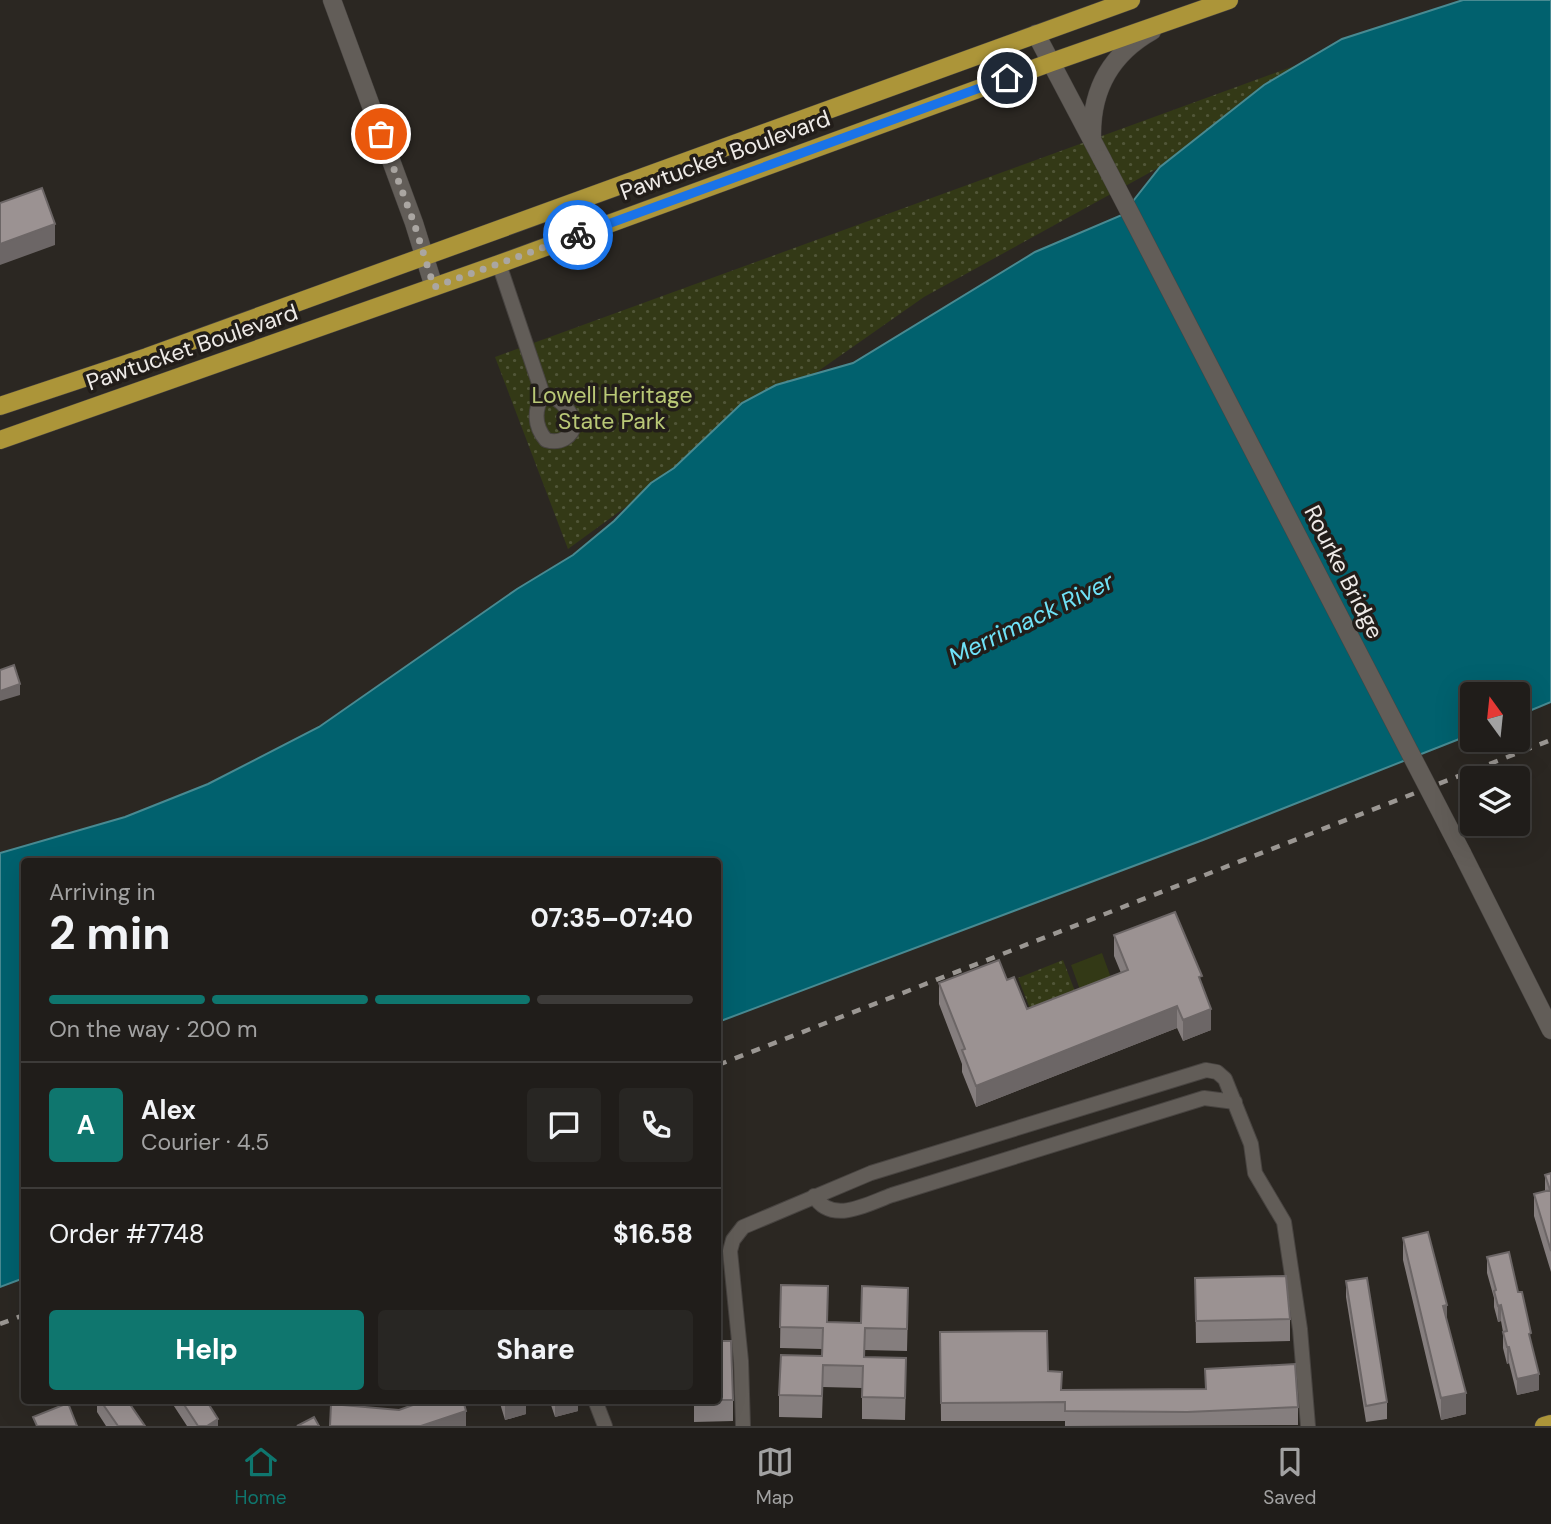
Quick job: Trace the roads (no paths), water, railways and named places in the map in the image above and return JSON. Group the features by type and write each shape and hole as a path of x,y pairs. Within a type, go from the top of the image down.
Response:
{"main road":[{"path":"332,0 414,223 434,287"},
{"name":"Pawtucket Boulevard","path":"0,406 147,357 1131,0"},
{"name":"Pawtucket Boulevard","path":"0,440 499,264 1052,61 1229,0"},
{"name":"Rourke Bridge","path":"1092,137 1095,97 1107,73 1123,51 1138,39 1184,16"},
{"name":"Rourke Bridge","path":"1037,34 1551,1030"},
{"path":"1544,1426 1551,1424"}],"street":[{"path":"499,264 543,395"},
{"path":"743,1426 741,1361 730,1251 733,1240 743,1227 871,1173 1197,1071 1217,1072 1225,1079 1251,1144 1255,1173 1284,1223 1300,1329 1308,1426"},
{"path":"814,1196 821,1206 829,1210 853,1210 892,1195 1204,1098 1235,1102"},
{"path":"597,1404 605,1426"}],"water":[{"name":"Merrimack River","path":"1463,0 1551,0 1551,702 1530,711 1530,682 1460,682 1460,739 1203,840 721,1021 721,858 21,858 21,1279 0,1287 0,853 125,817 208,784 319,727 517,589 573,555 614,521 651,483 674,468 742,403 776,385 853,363 1035,252 1122,215 1160,167 1264,85 1342,39"}],"railway":[{"path":"721,1064 1551,740"},
{"path":"0,1324 21,1316"}],"park label":[{"name":"Lowell Heritage State Park","path":"612,408"}]}
